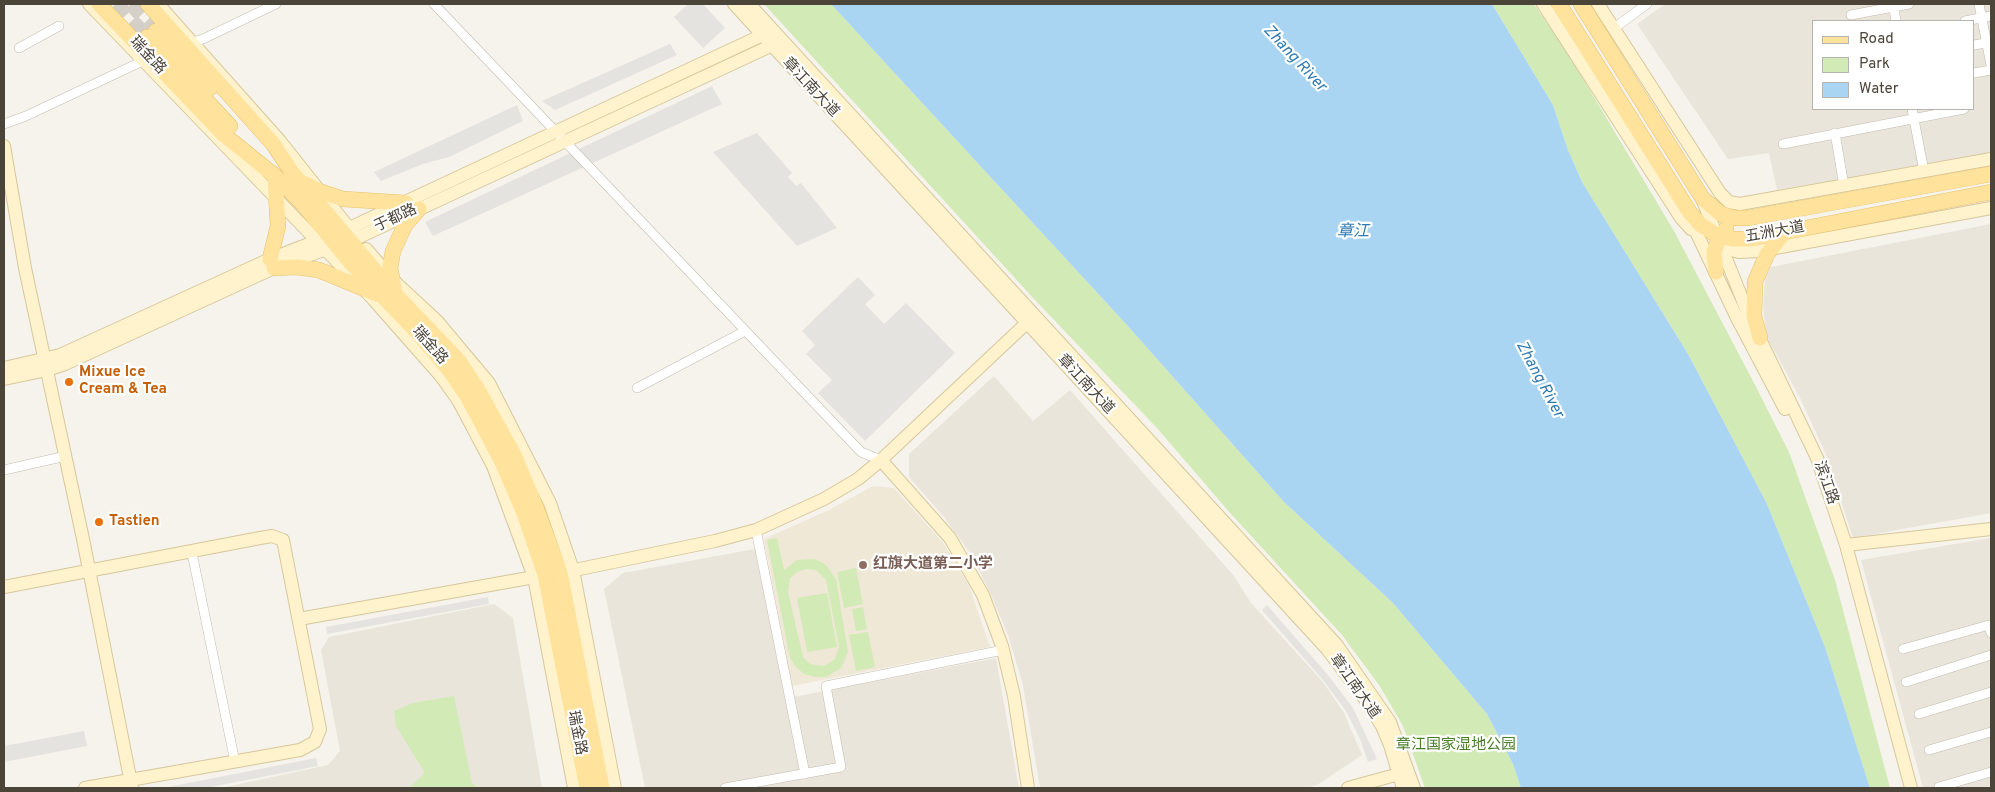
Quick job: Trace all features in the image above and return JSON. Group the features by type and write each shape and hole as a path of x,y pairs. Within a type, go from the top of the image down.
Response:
{"main road":[{"name":"瑞金路","path":"99,4 145,59 223,134 275,176 338,239 388,295 459,361 477,388 514,455 538,510 602,788"},
{"name":"瑞金路","path":"148,4 189,43 274,145 338,239"},
{"path":"1559,4 1681,198 1695,219 1712,236"},
{"path":"1581,4 1707,203 1716,272"},
{"path":"151,34 291,171 310,187 343,199 412,206 396,242 391,260 392,279 388,295 359,287 319,270 272,264 277,237 275,176 151,34"},
{"name":"五洲大道","path":"1712,236 1734,218 1748,218 1991,174"},
{"name":"五洲大道","path":"1712,236 1750,239 1991,192"},
{"path":"1760,338 1754,316 1754,293 1758,271 1770,249 1785,232"},
{"name":"瑞金路","path":"553,574 587,788"}],"street":[{"path":"89,4 145,59 277,198 338,239 392,279 438,322 489,384 550,504 553,574 574,788"},
{"path":"158,4 189,43 280,141 319,191 359,287 373,299 440,375 458,400 553,574 615,788"},
{"path":"189,43 203,39 276,4"},
{"path":"434,4 558,137 585,161 611,192 861,452 881,460 934,518 964,559 982,595 1002,650 1021,735 1028,788"},
{"name":"章江南大道","path":"734,4 768,33 1031,319 1336,644 1390,722 1414,788"},
{"name":"章江南大道","path":"749,4 768,33"},
{"name":"滨江路","path":"1543,4 1681,218 1712,236 1817,458 1846,545 1911,788"},
{"path":"1598,4 1722,197 1729,202 1740,204"},
{"path":"1614,29 1647,4"},
{"path":"1850,15 1893,5 1909,4"},
{"path":"1979,4 1989,42 1991,65"},
{"path":"1893,5 1896,20"},
{"path":"1971,20 1991,16"},
{"path":"18,48 59,26"},
{"name":"于都路","path":"4,380 46,365 272,264 338,239 412,206 558,137 768,33"},
{"path":"1975,45 1989,42"},
{"name":"于都路","path":"558,137 777,43"},
{"path":"4,124 26,116 145,59"},
{"path":"1975,73 1991,70"},
{"path":"1912,110 1924,172"},
{"path":"1783,144 1958,110"},
{"path":"1835,133 1844,186"},
{"path":"4,146 25,268 66,456 130,784"},
{"path":"1991,159 1728,207 1712,236 1749,252 1991,208"},
{"name":"滨江路","path":"1716,272 1737,318 1782,400 1809,461 1838,548 1902,788"},
{"path":"299,619 553,574 714,541 756,530 824,499 858,479 881,460 1031,319"},
{"name":"章江南大道","path":"1031,319 1327,649 1365,699 1382,726 1403,788"},
{"path":"637,388 745,331"},
{"name":"于都路","path":"4,368 46,365"},
{"path":"4,470 66,456"},
{"path":"1846,545 1991,529"},
{"path":"756,530 806,774"},
{"path":"4,587 192,553 260,538 279,536 284,544 320,729 315,742 300,750 130,784 85,788"},
{"path":"192,553 236,762"},
{"path":"1903,649 1989,625 1991,634"},
{"path":"725,788 841,767 826,686 1002,650"},
{"path":"1906,682 1991,655"},
{"path":"1920,714 1991,692"},
{"path":"1929,750 1991,732"},
{"path":"1940,787 1991,772"},
{"path":"1348,788 1399,774"}],"shaded area":[{"path":"688,4 703,4 725,28 703,48 674,17"},
{"path":"1665,4 1991,4 1991,152 1777,190 1769,153 1728,159 1637,24"},
{"path":"670,44 677,55 555,110 542,101"},
{"path":"712,86 722,104 433,236 425,222"},
{"path":"517,105 523,121 449,157 423,164 381,181 374,172"},
{"path":"757,133 792,173 788,177 796,186 801,183 837,228 797,246 713,152"},
{"path":"1991,224 1991,513 1853,538 1825,452 1800,398 1766,335 1763,304 1765,280 1771,267"},
{"path":"858,277 875,295 865,304 884,324 906,303 955,353 865,441 818,393 832,380 806,354 815,345 802,331"},
{"path":"994,376 1033,421 1070,390 1234,576 1251,603 1323,682 1344,713 1362,755 1317,785 1306,788 1040,788 1023,685 1008,635 992,597 972,556 944,517 909,477 909,454"},
{"name":"红旗大道第二小学","path":"873,486 894,488 944,544 969,586 990,647 792,686 764,539 829,510"},
{"path":"1990,538 1991,788 1923,788 1861,560"},
{"path":"755,549 788,698 996,658 1019,788 645,788 604,589 623,573"},
{"path":"488,597 489,604 327,634 326,627"},
{"path":"494,604 513,618 542,788 221,788 328,765 340,751 321,650 329,637"},
{"path":"1267,605 1328,675 1353,708 1377,759 1368,762 1360,739 1346,711 1323,680 1262,610"},
{"path":"84,731 87,746 4,762 4,746"},
{"path":"316,758 318,766 206,788 163,788"}],"green space":[{"name":"章江国家湿地公园","path":"764,4 831,4 1126,324 1284,502 1393,603 1487,714 1513,764 1521,788 1425,788 1403,726 1379,685 1342,635 1231,514 1157,428 1035,300"},
{"path":"1492,4 1534,4 1570,57 1674,231 1754,383 1789,452 1835,580 1890,788 1870,788 1825,647 1767,504 1688,354 1582,182 1568,150 1553,105"},
{"path":"777,538 784,570 797,560 815,559 826,565 836,579 848,652 841,668 826,677 804,674 790,658 767,540","holes":["806,569 816,570 826,580 839,646 835,659 824,666 810,664 803,657 788,592 790,578 797,572"]},
{"path":"856,568 863,604 844,608 837,572"},
{"path":"827,593 837,647 807,652 797,598"},
{"path":"863,607 867,629 856,631 852,609"},
{"path":"868,632 875,667 856,671 849,635"},
{"path":"454,696 472,783 478,788 409,788 425,773 396,726 394,711 413,703"}],"water":[{"name":"章江","path":"831,4 1492,4 1553,105 1568,150 1582,182 1688,354 1767,504 1825,647 1870,788 1521,788 1513,764 1487,714 1393,603 1284,502 1126,324"}],"tunnel":[{"path":"116,4 147,37"},
{"path":"131,4 156,31"}],"place":[{"name":"Mixue Ice Cream & Tea","path":"69,382"},
{"name":"Tastien","path":"99,522"},
{"name":"红旗大道第二小学","path":"863,565"}],"water label":[{"name":"Zhang River","path":"1294,59"},
{"name":"Zhang River","path":"1539,380"}]}
